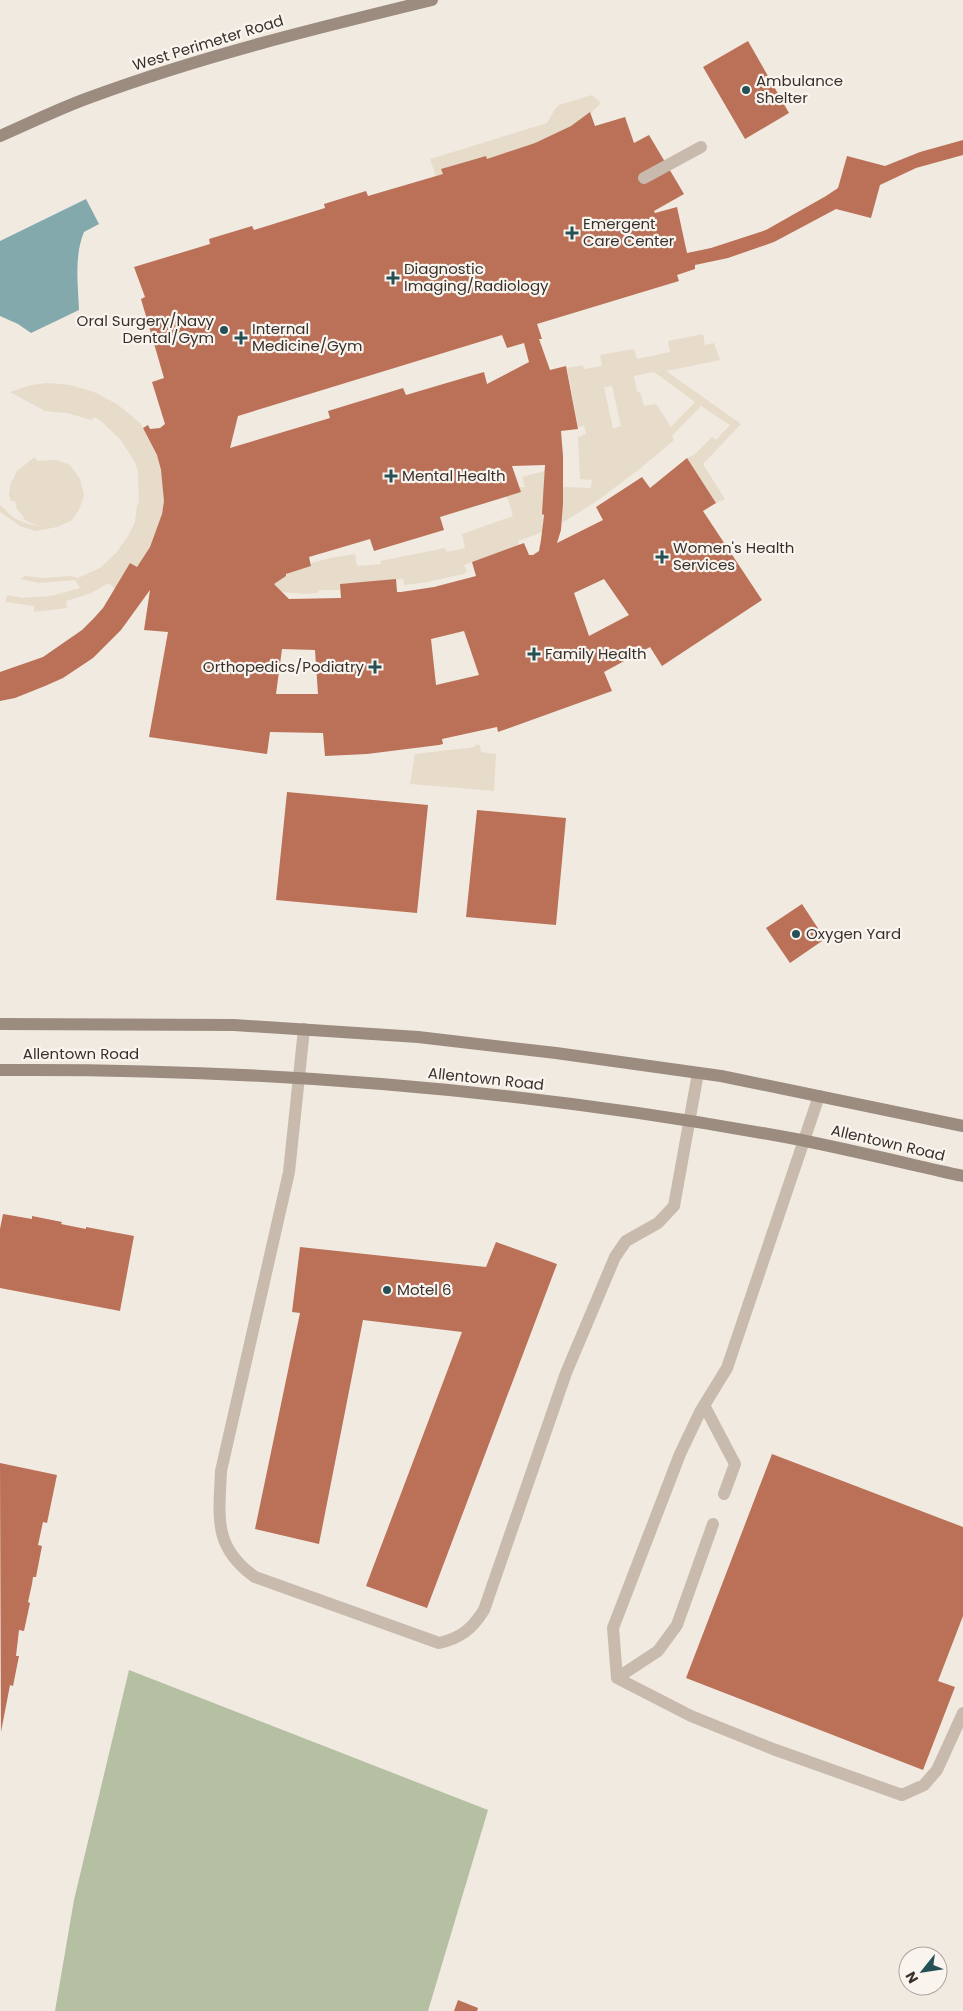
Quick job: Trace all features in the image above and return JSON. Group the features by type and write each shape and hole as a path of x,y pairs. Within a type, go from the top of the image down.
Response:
{"main road":[{"name":"West Perimeter Road","path":"0,136 89,97 197,61 311,29 432,0"},
{"name":"Allentown Road","path":"0,1024 234,1025 418,1037 556,1053 698,1073 963,1126"},
{"name":"Allentown Road","path":"0,1070 134,1070 299,1079 500,1095 690,1122 804,1141 963,1176"}],"lane":[{"path":"644,178 701,147"},
{"path":"304,1029 289,1172 221,1471 219,1518 223,1541 240,1566 255,1577 439,1643 455,1640 476,1623 484,1610 566,1373 615,1257 626,1241 658,1223 674,1206 698,1073"},
{"path":"617,1678 613,1628 680,1454 704,1405 727,1368 819,1096"},
{"path":"704,1405 735,1464 724,1494"},
{"path":"617,1678 658,1651 677,1625 714,1524"},
{"path":"617,1678 691,1716 773,1749 902,1795 924,1785 937,1770 963,1713"}],"green space":[{"path":"129,1670 488,1810 428,2011 55,2011 74,1900"}],"shaded area":[{"path":"592,95 601,103 590,114 571,126 535,143 487,159 486,156 442,169 443,174 436,176 430,159 547,123 559,105"},
{"path":"703,334 705,345 714,343 720,360 666,371 741,424 703,464 725,499 716,503 687,458 694,455 712,437 716,440 730,425 701,406 672,436 674,440 642,467 597,501 562,523 563,487 591,488 592,480 580,479 578,437 586,434 584,426 578,427 567,368 583,365 584,369 602,366 600,355 634,349 637,359 670,352 668,341","holes":["654,372 695,402 671,427 656,404 644,406 640,392 637,392 634,376","612,386 621,426 613,429 604,387"]},
{"path":"47,383 71,385 94,392 117,404 140,423 157,455 164,485 164,501 162,514 150,547 137,567 130,563 115,589 109,583 91,593 66,601 67,608 34,612 34,606 6,602 6,598 8,595 22,598 51,596 80,588 75,580 40,583 20,579 25,576 44,578 70,576 78,578 100,568 116,553 128,536 135,522 137,505 139,503 138,472 135,462 120,439 101,421 94,417 92,420 67,413 45,411 10,392 31,385"},
{"path":"35,457 37,461 57,460 70,465 80,479 84,495 79,510 71,521 57,527 36,531 20,526 0,512 0,505 14,518 38,526 23,519 24,517 17,509 15,501 11,501 9,494 11,483 17,471"},
{"path":"545,471 542,532 518,541 519,545 464,565 467,572 463,574 404,585 403,579 340,584 340,590 319,590 318,593 307,594 282,592 274,584 290,572 311,566 311,563 330,558 355,554 357,566 381,564 380,561 445,548 447,552 465,548 462,534 513,516 507,496 521,492 519,487 525,487 522,477"},
{"path":"475,745 480,745 481,752 496,754 494,791 410,784 415,754 475,747"}],"water":[{"path":"86,199 99,224 84,232 81,241 77,270 79,310 31,333 18,324 0,316 0,241"}],"building":[{"name":"Ambulance Shelter","path":"748,41 789,113 745,139 703,67"},
{"path":"590,112 595,126 625,117 634,143 649,135 684,194 654,211 655,213 677,207 687,253 711,248 766,230 826,196 838,188 847,156 885,166 920,152 963,140 963,155 916,168 880,185 871,218 836,209 774,242 728,258 695,265 695,269 677,275 679,281 537,324 542,339 539,339 550,370 566,366 578,429 561,431 563,504 561,530 557,543 603,520 596,507 642,477 650,488 687,458 716,503 703,511 762,600 662,666 650,647 604,672 612,691 498,732 497,727 442,739 443,744 439,745 367,754 325,756 323,733 270,732 267,754 149,737 168,632 144,630 150,590 121,630 93,658 63,678 15,698 0,701 0,672 43,657 82,630 103,608 130,563 137,567 150,547 162,514 164,501 161,470 157,455 143,428 148,425 150,429 160,428 165,424 152,382 164,378 141,299 145,297 134,267 210,244 209,239 252,226 254,230 325,208 324,204 366,191 368,196 443,174 441,169 486,156 487,159 535,143 571,126","holes":["502,335 507,348 524,343 529,362 487,384 484,372 406,395 403,388 328,411 330,418 230,448 238,416","545,465 542,514 544,515 541,540 539,551 533,555 529,555 524,543 472,562 476,576 434,587 401,592 397,592 396,579 340,584 341,598 289,599 274,584 286,576 286,574 311,566 309,557 370,539 374,551 444,530 440,517 521,492 512,466","604,579 629,615 589,636 574,593","464,631 479,675 436,685 431,639","282,649 315,650 318,694 276,694"]},
{"path":"287,792 428,805 417,913 276,900"},
{"path":"477,810 566,818 556,925 466,917"},
{"name":"Oxygen Yard","path":"802,904 825,939 790,963 766,928"},
{"path":"3,1214 32,1219 32,1216 86,1229 86,1227 134,1236 120,1311 0,1288 0,1229"},
{"path":"496,1242 557,1264 427,1608 366,1586 462,1332 363,1320 319,1544 255,1529 300,1313 292,1312 300,1247 486,1267"},
{"path":"772,1454 963,1527 963,1616 938,1681 955,1687 923,1770 686,1678"},
{"path":"0,1463 57,1475 47,1523 43,1522 38,1545 42,1546 36,1577 33,1577 24,1631 19,1630 16,1656 19,1656 13,1686 10,1685 1,1732"},
{"path":"458,2000 478,2008 477,2011 454,2011"}],"place":[{"name":"Ambulance Shelter","path":"746,90"},
{"name":"Emergent Care Center","path":"572,233"},
{"name":"Diagnostic Imaging/Radiology","path":"393,278"},
{"name":"Oral Surgery/Navy Dental/Gym","path":"224,330"},
{"name":"Internal Medicine/Gym","path":"241,338"},
{"name":"Mental Health","path":"391,476"},
{"name":"Women's Health Services","path":"662,557"},
{"name":"Family Health","path":"534,654"},
{"name":"Orthopedics/Podiatry","path":"375,667"},
{"name":"Oxygen Yard","path":"796,934"},
{"name":"Motel 6","path":"387,1290"}]}
